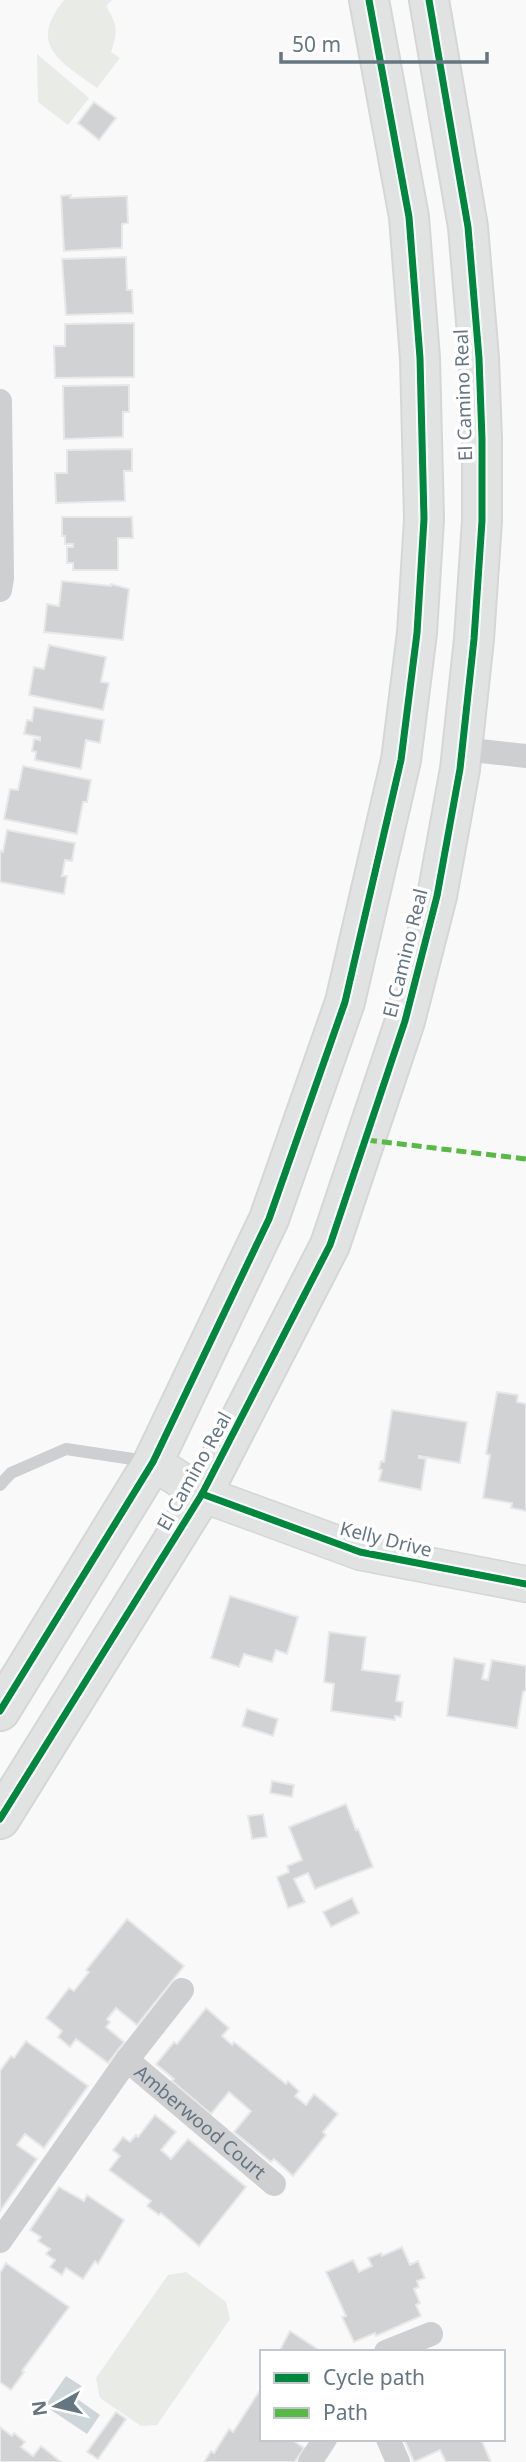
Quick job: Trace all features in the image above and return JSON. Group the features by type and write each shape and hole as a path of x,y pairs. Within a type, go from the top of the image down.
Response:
{"main road":[{"name":"El Camino Real","path":"0,1711 153,1462 269,1219 345,1002 401,760 417,633 424,519 420,358 409,217 369,0"},
{"name":"El Camino Real","path":"0,1819 202,1494 330,1245 405,1021 437,896 462,749 477,604 482,521 479,358 468,227 429,0"}],"street":[{"path":"0,401 0,590"},
{"path":"462,749 526,756"},
{"name":"Kelly Drive","path":"153,1462 202,1494 360,1552 526,1584"},
{"name":"Amberwood Court","path":"0,2241 127,2060 182,1990"},
{"name":"Amberwood Court","path":"127,2060 274,2184"},
{"path":"391,2350 431,2334"},
{"path":"310,2462 324,2441"},
{"path":"389,2441 398,2462"}],"lane":[{"path":"0,1485 11,1472 66,1449 153,1462"}],"shaded area":[{"path":"64,0 112,0 106,6 116,29 111,52 120,58 97,88 61,61 49,41 48,29"},
{"path":"37,54 89,98 68,125 38,102"},
{"path":"186,2272 226,2302 230,2319 157,2425 141,2426 100,2398 96,2378 168,2275"},
{"path":"66,2376 83,2387 76,2398 100,2415 87,2434 45,2406"}],"building":[{"path":"94,102 116,118 99,140 78,123"},
{"path":"71,195 70,198 127,196 128,223 122,224 122,248 64,251 61,196"},
{"path":"126,257 127,290 132,290 133,313 66,315 62,259"},
{"path":"134,323 134,377 55,378 54,346 65,346 65,324"},
{"path":"129,385 129,412 123,412 123,437 64,439 63,386"},
{"path":"132,449 132,471 124,471 125,501 56,503 55,473 67,473 67,450"},
{"path":"62,517 132,517 133,538 118,538 118,570 73,570 73,563 67,563 67,547 73,547 73,544 65,544"},
{"path":"62,581 111,584 129,589 123,640 44,632 47,604 59,606"},
{"path":"49,645 106,657 101,682 109,683 103,710 29,695 34,667 44,669"},
{"path":"34,707 104,720 100,743 86,740 81,769 35,760 36,752 32,751 34,739 40,740 40,737 24,734 27,720 32,721"},
{"path":"23,766 91,780 87,802 83,802 77,834 4,819 10,789 18,790"},
{"path":"7,830 75,843 72,861 65,860 62,876 67,876 64,894 0,882 0,851 3,852"},
{"path":"497,1392 518,1395 517,1402 526,1404 526,1511 511,1508 512,1503 483,1498 490,1455 486,1454"},
{"path":"392,1410 467,1422 460,1463 419,1456 426,1459 421,1490 379,1481 382,1470 379,1469 381,1461 384,1462"},
{"path":"230,1596 298,1617 287,1654 276,1650 272,1662 244,1654 239,1667 211,1658"},
{"path":"329,1632 366,1637 362,1670 400,1675 396,1701 403,1702 401,1717 395,1716 395,1720 331,1711 334,1684 324,1682"},
{"path":"454,1658 485,1664 482,1679 488,1680 492,1660 526,1666 526,1690 523,1692 517,1728 447,1716"},
{"path":"247,1709 278,1719 273,1736 242,1726"},
{"path":"272,1781 294,1785 292,1797 270,1793"},
{"path":"346,1804 373,1867 315,1889 308,1873 294,1879 305,1902 288,1908 277,1877 289,1872 287,1866 302,1860 289,1827"},
{"path":"263,1814 267,1837 252,1839 248,1816"},
{"path":"352,1898 359,1913 331,1927 323,1912"},
{"path":"127,1919 184,1966 137,2025 116,2008 107,2019 110,2022 106,2027 124,2042 108,2063 76,2039 70,2047 58,2037 62,2031 46,2018 69,1988 74,1991 89,1972 86,1970"},
{"path":"206,2008 229,2028 222,2036 232,2045 234,2042 286,2084 288,2081 299,2091 295,2096 306,2105 314,2094 338,2114 323,2132 326,2135 293,2176 274,2159 271,2162 234,2132 251,2111 229,2092 211,2114 156,2064 174,2042 177,2044"},
{"path":"26,2041 88,2086 44,2148 25,2134 17,2145 37,2159 0,2211 0,2071"},
{"path":"155,2115 176,2132 161,2150 171,2159 188,2139 246,2187 199,2246 161,2213 159,2215 147,2206 151,2201 109,2170 120,2156 113,2150 123,2137 130,2142 136,2135 138,2137"},
{"path":"59,2187 84,2201 87,2195 124,2220 98,2264 95,2261 83,2279 66,2268 62,2275 50,2267 55,2260 46,2254 50,2249 38,2241 41,2237 30,2230"},
{"path":"402,2247 410,2265 418,2261 425,2278 417,2281 419,2287 414,2289 420,2303 416,2305 421,2316 376,2336 375,2333 354,2342 342,2317 346,2316 326,2272 353,2260 359,2272 372,2266 368,2258 381,2253 382,2256"},
{"path":"6,2263 69,2307 11,2390 0,2382 0,2273"},
{"path":"290,2331 319,2350 280,2350"},
{"path":"260,2390 260,2441 294,2441 304,2448 295,2462 204,2462 211,2451 214,2453 229,2429 233,2432"},
{"path":"116,2412 126,2419 98,2459 87,2452"},
{"path":"0,2427 25,2442 21,2447 33,2456 41,2446 61,2462 0,2462"},
{"path":"405,2441 482,2441 491,2462 446,2462 440,2450 414,2462"}],"marked path":[{"path":"367,1140 526,1159"}],"cycle path":[{"path":"0,1711 153,1462 269,1219 345,1002 401,760 417,633 424,519 420,358 409,217 369,0"},
{"path":"0,1819 202,1494 330,1245 405,1021 437,896 460,769 474,639 482,521 482,439 479,358 468,227 429,0"},
{"path":"202,1494 360,1552 526,1584"}]}
